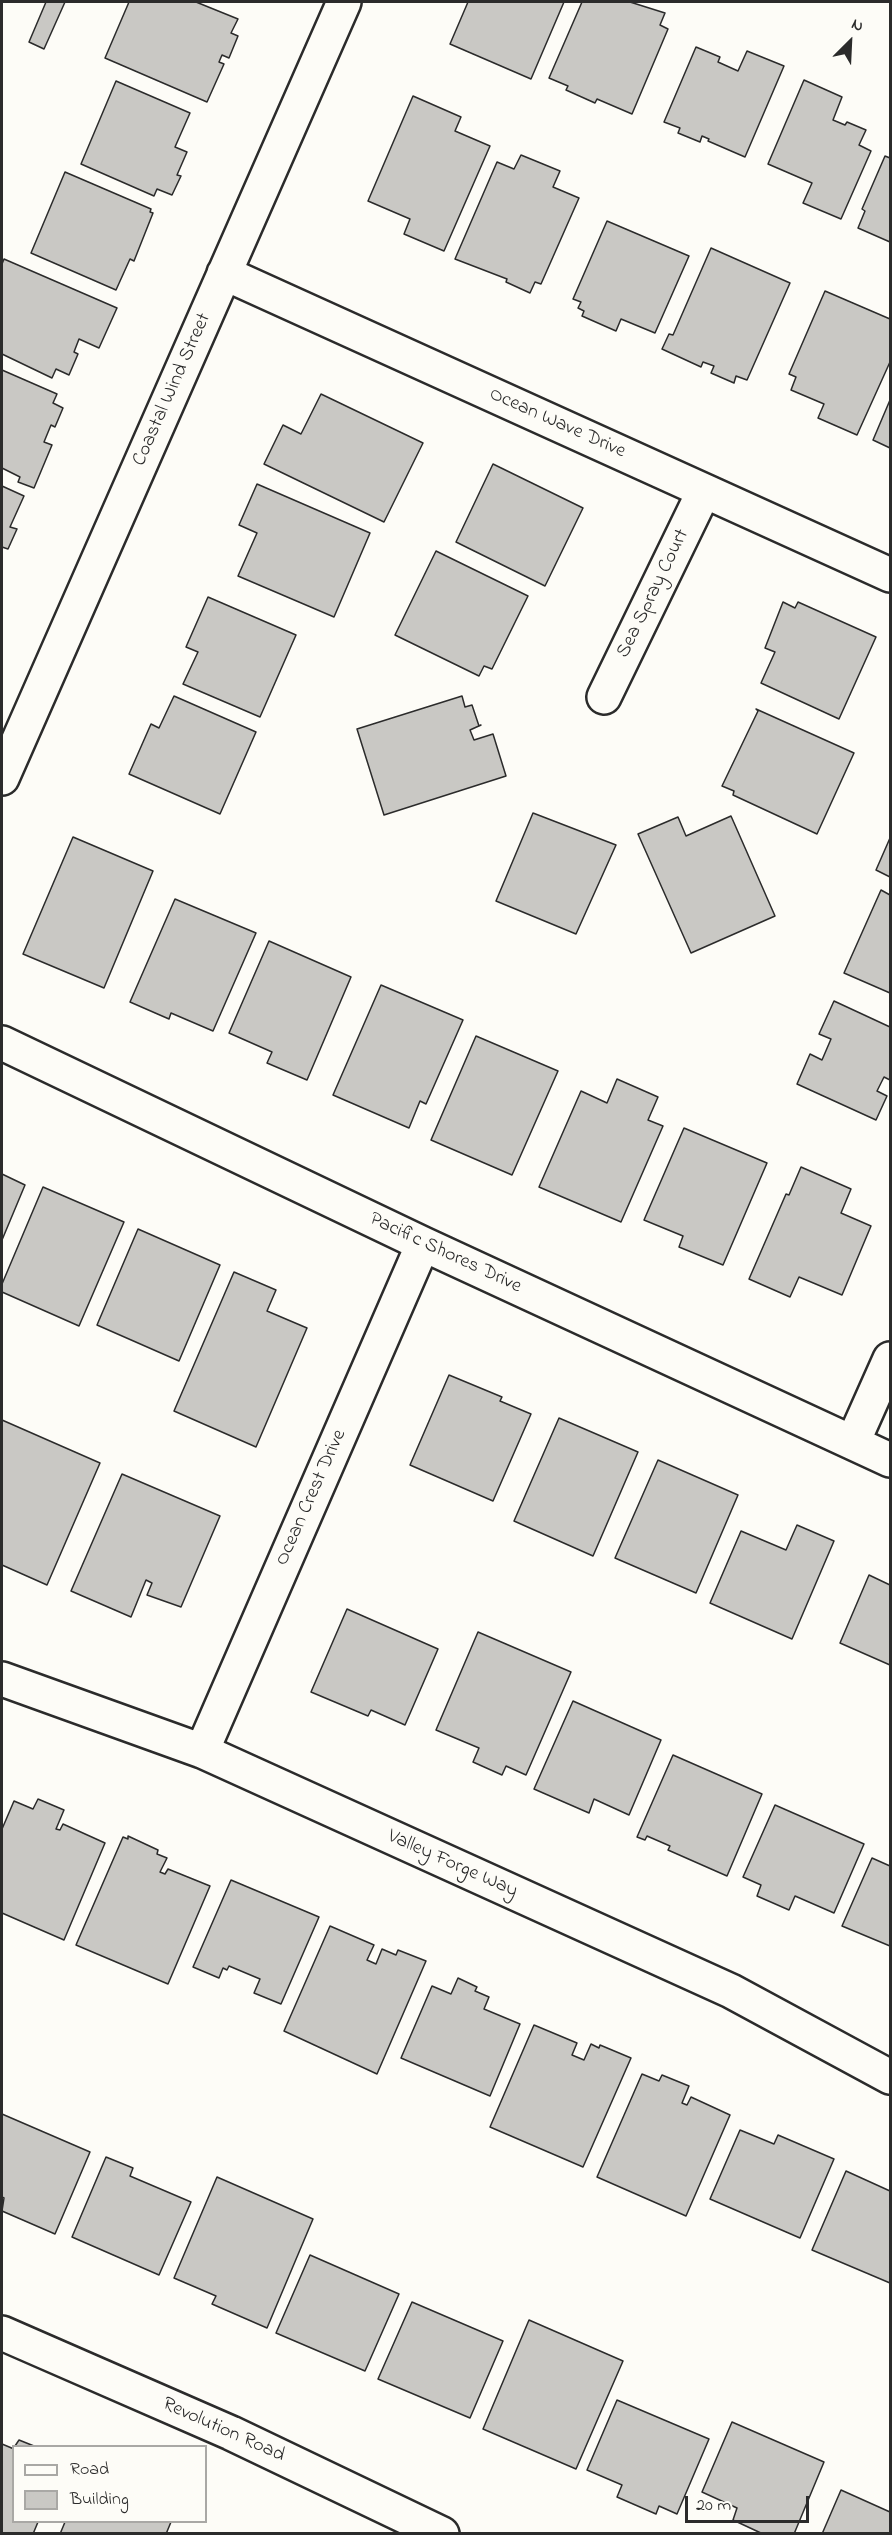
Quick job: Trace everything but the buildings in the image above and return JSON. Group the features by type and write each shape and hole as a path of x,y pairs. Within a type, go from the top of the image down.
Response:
{"street":[{"name":"Coastal Wind Street","path":"2,778 344,2"},
{"name":"Ocean Wave Drive","path":"224,273 891,575"},
{"name":"Sea Spray Court","path":"604,697 704,491"},
{"name":"Pacific Shores Drive","path":"2,1043 423,1244 891,1460"},
{"name":"Ocean Crest Drive","path":"202,1751 423,1244"},
{"path":"853,1442 891,1359"},
{"name":"Valley Forge Way","path":"2,1679 202,1751 731,1992 891,2077"},
{"name":"Revolution Road","path":"2,2333 231,2433 442,2534"}]}
